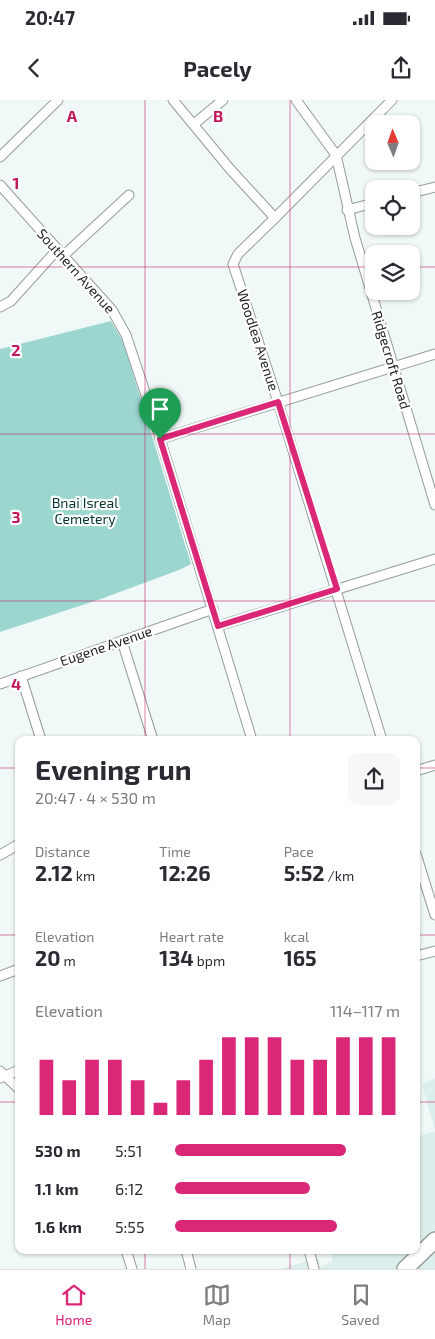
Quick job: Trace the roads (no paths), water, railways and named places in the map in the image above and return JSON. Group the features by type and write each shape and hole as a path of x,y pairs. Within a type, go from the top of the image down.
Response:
{"main road":[{"path":"420,1250 435,1240"},
{"path":"405,1269 416,1254"}],"street":[{"path":"0,157 58,100"},
{"path":"173,100 230,170 275,218 392,100"},
{"path":"194,124 223,100"},
{"path":"296,100 336,156"},
{"name":"Ridgecroft Road","path":"336,156 347,210 393,367 431,477 435,505"},
{"name":"Southern Avenue","path":"0,185 112,310 122,326 132,350 160,439 251,736"},
{"path":"420,191 435,187"},
{"path":"0,307 11,301 60,253 129,195"},
{"path":"347,210 365,205"},
{"name":"Woodlea Avenue","path":"275,218 238,254 233,264 337,589 381,736"},
{"path":"160,439 435,354"},
{"path":"218,626 435,559"},
{"name":"Eugene Avenue","path":"0,684 213,609"},
{"path":"122,640 152,736"},
{"path":"21,676 40,736"},
{"path":"420,770 435,765"},
{"path":"0,855 15,846"},
{"path":"420,867 435,915"},
{"path":"420,955 435,951"},
{"path":"0,976 15,970"},
{"path":"2,1075 15,1071"},
{"path":"2,1075 15,1086"},
{"path":"127,1254 132,1269"},
{"path":"187,1254 191,1269"},
{"path":"310,1254 314,1269"}],"park label":[{"name":"Bnai Isreal Cemetery","path":"85,512"}]}
